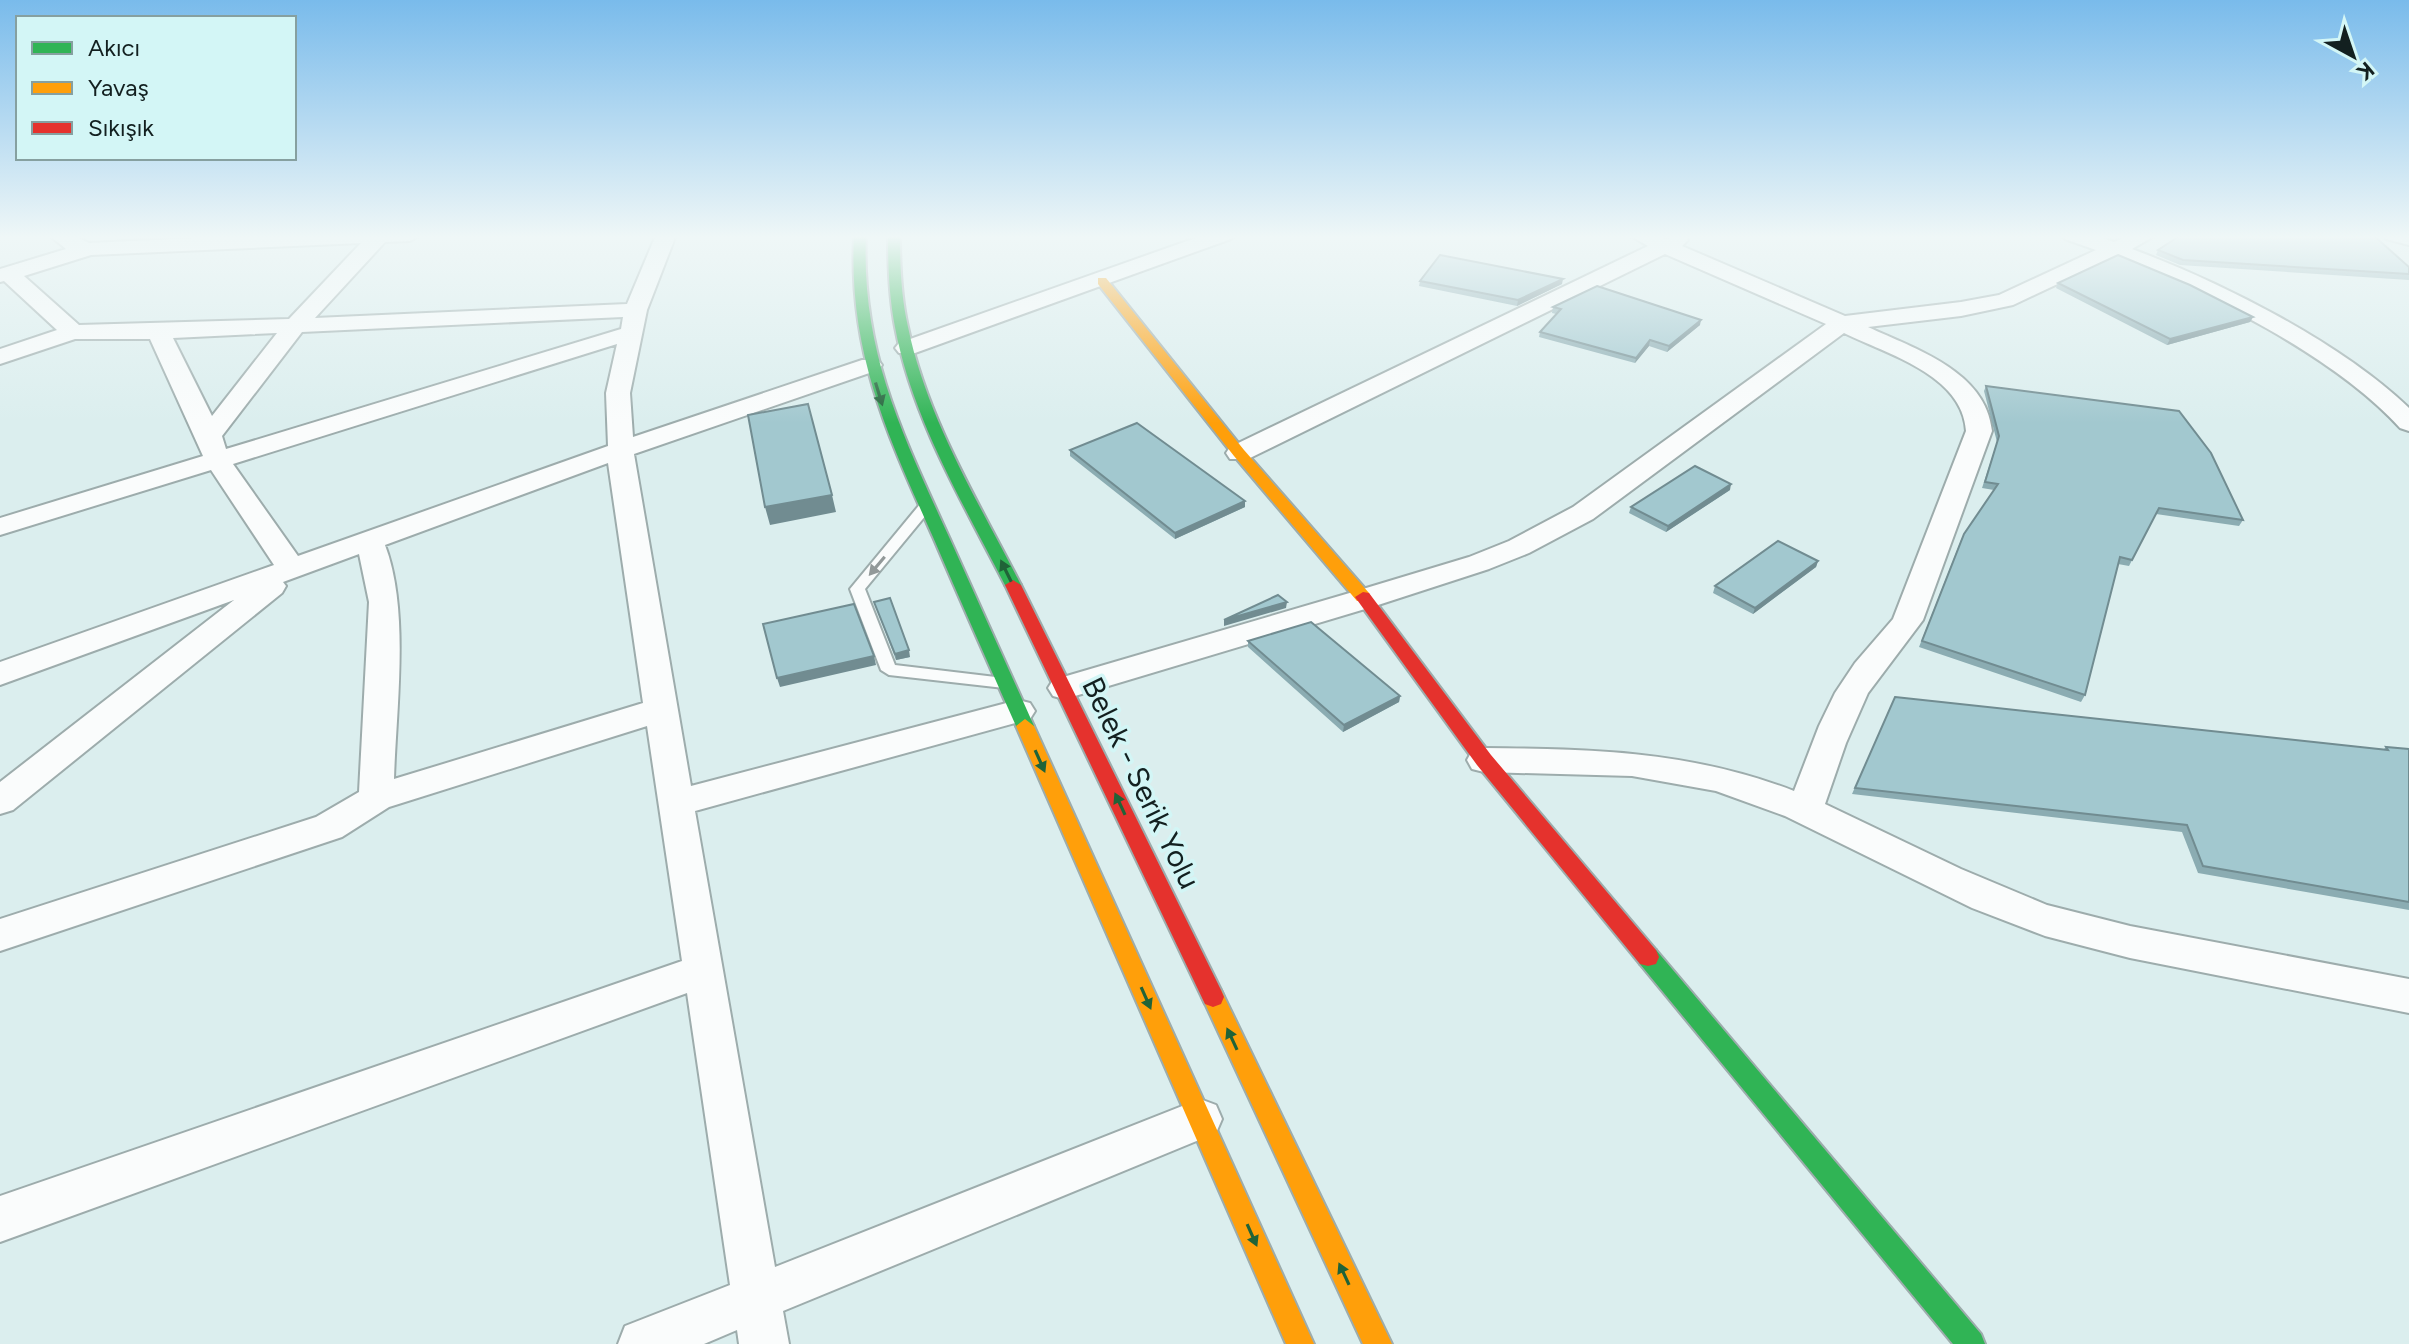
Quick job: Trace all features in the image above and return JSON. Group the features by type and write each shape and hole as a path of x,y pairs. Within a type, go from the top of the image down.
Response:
{"main road":[{"path":"859,298 860,318 870,365 886,414 1300,1344"},
{"name":"Belek - Serik Yolu","path":"899,298 908,362 927,413 1064,688 1378,1344"},
{"path":"1115,298 1239,453 1364,599 1484,760 1971,1344"}],"street":[{"path":"32,298 73,332"},
{"path":"213,447 296,325 322,298"},
{"path":"642,298 633,321 618,393 622,470 760,1321"},
{"path":"907,348 1053,298"},
{"path":"1239,453 1559,298"},
{"path":"1785,298 1947,377 1971,401 1979,431 1908,620 1896,640 1861,678 1834,730 1805,811"},
{"path":"1064,688 1479,563 1564,524 1607,496 1842,323 1995,303 2007,298"},
{"path":"2227,298 2277,324 2363,381 2409,423"},
{"path":"0,357 73,332 158,332 296,325 633,321"},
{"path":"0,527 213,447 633,321"},
{"path":"158,332 213,447 292,569"},
{"path":"0,674 623,449 870,365"},
{"path":"369,541 379,568 384,602 376,798"},
{"path":"0,801 292,569"},
{"path":"678,803 1011,697"},
{"path":"0,935 329,827 376,798 662,709"},
{"path":"1484,760 1611,762 1669,768 1719,779 1805,811 1962,887 2072,929 2136,945 2409,996"},
{"path":"0,1219 701,971"},
{"path":"643,1344 760,1321 1200,1119"}],"lane":[{"path":"926,506 857,589 889,670 1011,697"}],"building":[{"path":"1572,298 1633,298 1701,320 1669,346 1650,340 1636,358 1540,332 1561,309 1553,307"},
{"path":"2087,298 2215,298 2253,317 2170,339"},
{"path":"1986,386 2179,411 2211,453 2243,520 2159,508 2132,560 2120,557 2085,695 1922,641 1964,534 1998,484 1985,482 1999,436"},
{"path":"808,404 832,495 765,507 748,415"},
{"path":"1137,423 1245,501 1175,533 1070,450"},
{"path":"1695,466 1731,484 1668,526 1631,507"},
{"path":"1778,541 1818,561 1755,608 1715,586"},
{"path":"1278,595 1287,602 1224,620"},
{"path":"890,598 909,650 895,654 874,602"},
{"path":"854,604 874,656 777,678 763,624"},
{"path":"1311,622 1400,696 1344,725 1248,641"},
{"path":"1895,697 2388,750 2386,747 2409,749 2409,902 2203,866 2187,825 1855,788"}],"traffic: fast":[{"path":"860,298 868,351 892,424 1025,726"},
{"path":"897,298 901,328 930,417 1013,585"},
{"path":"1648,957 1971,1344"}],"traffic: slow":[{"path":"1115,298 1239,453 1363,597"},
{"path":"1025,726 1300,1344"},
{"path":"1213,997 1378,1344"}],"traffic: jam":[{"path":"1013,585 1213,997"},
{"path":"1363,597 1484,760 1648,957"}]}
